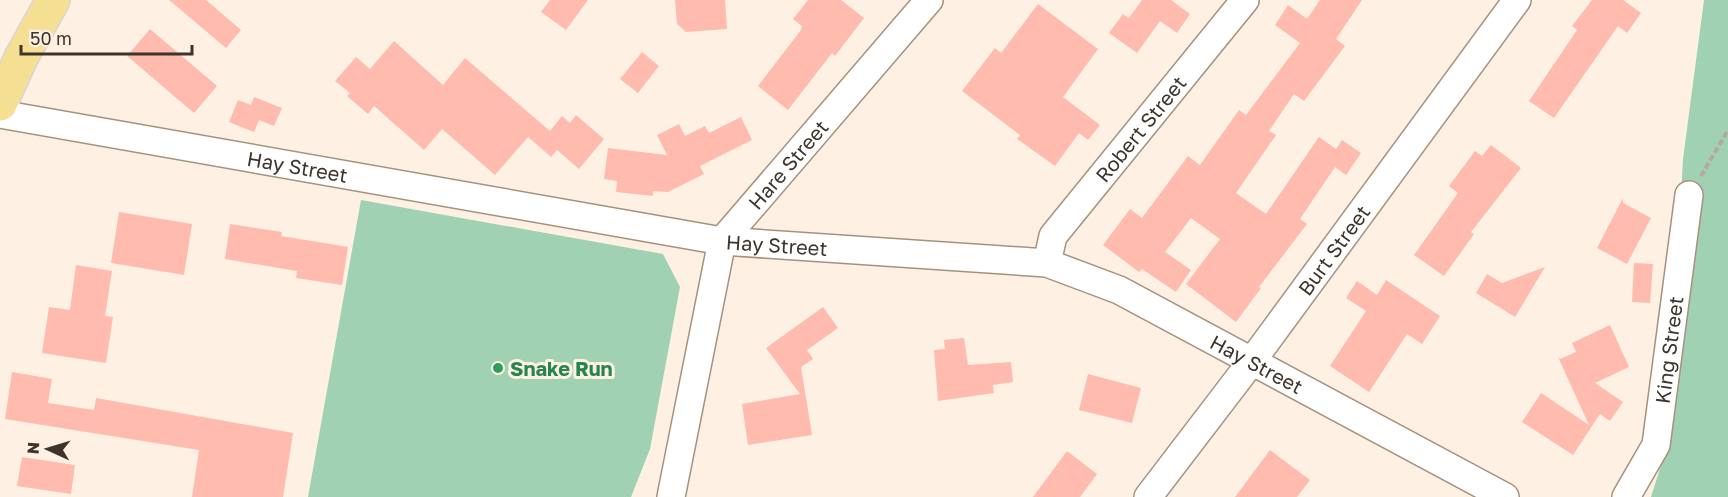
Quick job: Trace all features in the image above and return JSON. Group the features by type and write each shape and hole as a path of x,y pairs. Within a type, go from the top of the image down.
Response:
{"main road":[{"path":"0,104 21,58 53,0"}],"street":[{"name":"Hare Street","path":"671,497 722,241 929,0"},
{"name":"Robert Street","path":"1047,263 1053,236 1245,0"},
{"name":"Burt Street","path":"1148,497 1252,361 1516,0"},
{"name":"Hay Street","path":"0,114 722,241 1047,263 1119,290 1505,497"},
{"name":"King Street","path":"1626,497 1656,445 1689,195"}],"path":[{"path":"1689,195 1728,130"}],"green space":[{"path":"1704,0 1728,0 1728,497 1651,497 1668,443 1683,159"},
{"name":"Snake Run","path":"361,200 663,254 680,287 650,449 631,497 308,497"}],"building":[{"path":"169,0 206,0 241,30 226,48"},
{"path":"550,0 588,0 566,30 541,12"},
{"path":"675,0 725,0 727,29 686,32 677,24"},
{"path":"808,0 841,0 864,18 835,56 832,53 788,110 758,86 801,30 802,26 793,19"},
{"path":"1142,0 1171,0 1190,14 1177,33 1160,21 1137,53 1109,33 1123,14 1129,18"},
{"path":"1320,0 1362,0 1336,39 1345,46 1304,101 1294,94 1269,131 1276,135 1236,193 1266,214 1319,137 1336,149 1342,140 1361,153 1346,175 1335,167 1300,219 1307,224 1259,287 1261,288 1236,322 1186,284 1220,239 1191,218 1165,252 1191,270 1176,292 1142,269 1139,272 1103,245 1130,209 1142,218 1188,156 1200,165 1239,110 1246,115 1300,43 1275,25 1288,5 1307,19"},
{"path":"1592,0 1623,0 1641,13 1627,33 1618,26 1554,118 1529,101 1577,30 1572,26"},
{"path":"1038,4 1098,49 1063,97 1100,125 1088,140 1079,133 1055,166 1017,139 1020,135 962,91 995,48 1001,53"},
{"path":"150,29 217,86 194,113 127,56"},
{"path":"394,41 443,85 465,58 550,131 562,116 570,123 576,115 604,139 579,169 557,150 551,157 528,137 495,175 442,129 424,150 374,106 368,114 347,96 350,93 335,81 356,57 370,69"},
{"path":"642,52 659,66 638,93 620,79"},
{"path":"254,97 282,108 274,126 259,120 254,132 229,122 238,100 251,105"},
{"path":"741,117 752,140 700,166 704,174 668,192 653,191 653,196 616,192 617,181 604,179 608,148 667,155 657,135 679,124 685,136 705,126 709,133"},
{"path":"1491,145 1521,168 1471,232 1474,234 1444,276 1414,255 1458,193 1449,186 1475,151 1482,156"},
{"path":"1623,198 1623,203 1651,218 1627,264 1597,248"},
{"path":"119,212 192,224 184,275 111,263"},
{"path":"230,224 282,232 281,236 348,247 342,285 296,278 297,271 225,259"},
{"path":"1634,263 1653,264 1650,303 1632,302"},
{"path":"76,265 112,271 105,316 113,317 106,363 42,353 49,307 70,310"},
{"path":"1545,267 1515,317 1476,293 1487,274 1502,283"},
{"path":"1386,280 1440,316 1422,344 1407,334 1369,392 1330,366 1366,311 1346,298 1357,281 1377,295"},
{"path":"823,307 838,328 807,350 813,359 801,367 812,435 748,445 742,404 800,394 766,348"},
{"path":"1610,325 1629,367 1595,383 1623,402 1610,421 1600,414 1573,455 1522,422 1541,393 1589,425 1558,357 1560,359 1576,352 1572,343"},
{"path":"964,338 968,365 1011,362 1013,382 993,385 994,393 938,401 934,350 945,349 944,340"},
{"path":"12,372 52,379 48,403 94,410 96,398 293,433 283,497 192,497 199,450 5,419"},
{"path":"1088,374 1141,388 1132,423 1079,410"},
{"path":"1270,450 1310,480 1297,497 1235,497"},
{"path":"1067,451 1097,474 1080,497 1033,497"},
{"path":"22,457 75,465 71,494 17,486"}],"place":[{"name":"Snake Run","path":"498,368"}]}
